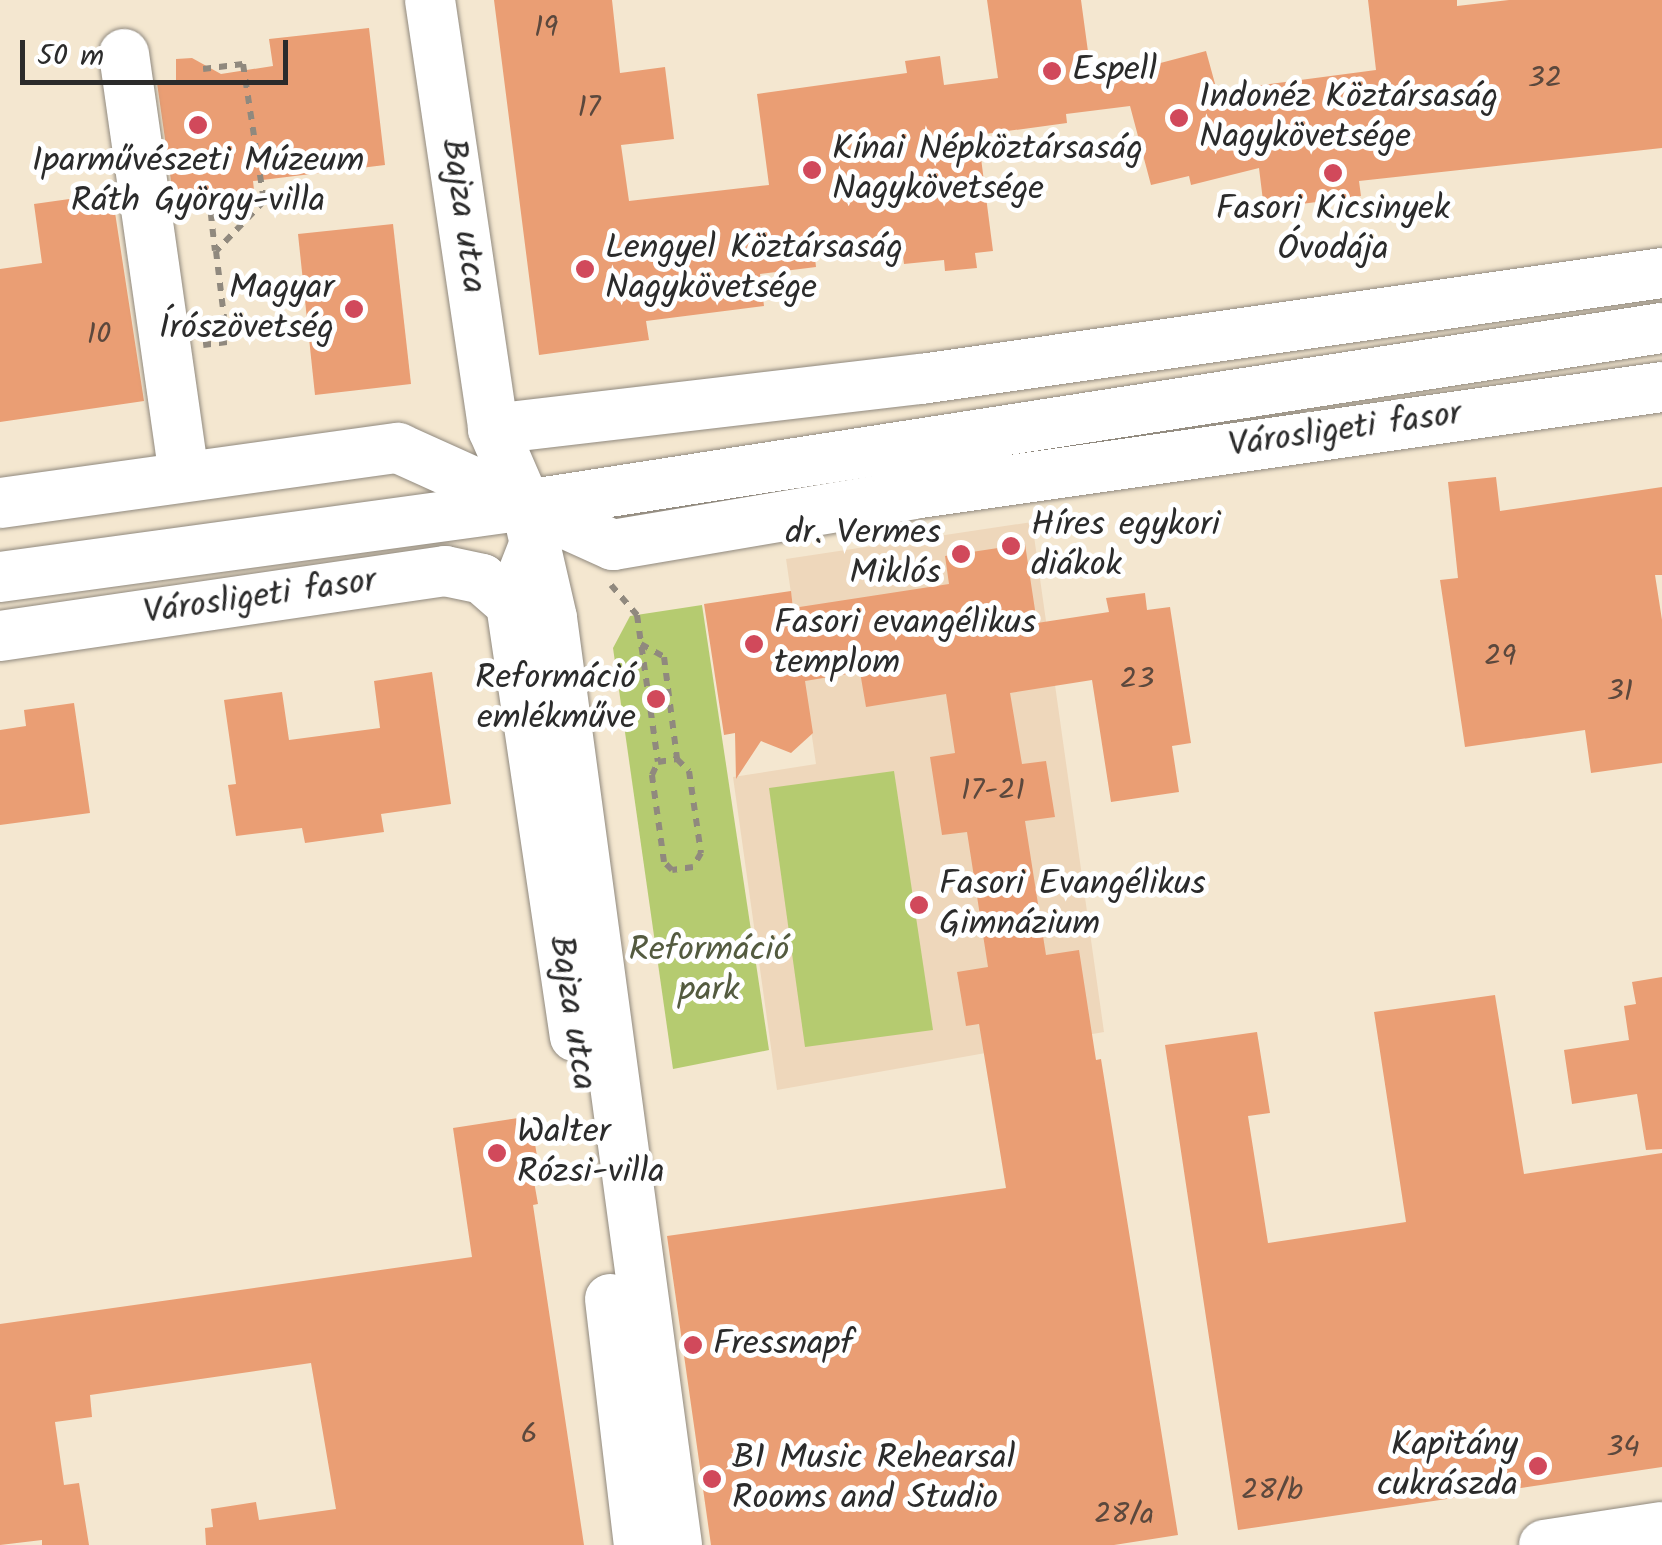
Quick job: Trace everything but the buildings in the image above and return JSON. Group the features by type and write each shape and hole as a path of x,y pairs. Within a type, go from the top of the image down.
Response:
{"street":[{"name":"Bajza utca","path":"430,0 493,429 530,525 552,618 576,923 617,1216 677,1545"},
{"path":"124,54 184,476"},
{"path":"493,429 921,379 1662,273"},
{"name":"Városligeti fasor","path":"0,577 95,564 530,525 930,442 1662,328"},
{"path":"1156,344 1165,406"},
{"path":"921,379 930,442"},
{"name":"Városligeti fasor","path":"0,503 398,448 530,525 613,545 1027,477 1662,387"},
{"path":"1021,428 1027,477"},
{"path":"84,491 95,564"},
{"name":"Bajza utca","path":"530,525 511,604 576,923"},
{"name":"Városligeti fasor","path":"0,636 445,571 482,579 511,604"},
{"name":"Bajza utca","path":"617,1216 639,1545"},
{"path":"1544,1545 1662,1527"}],"path":[{"path":"203,69 243,64 264,202 216,251"},
{"path":"166,350 227,342 208,197"},
{"path":"607,580 637,615 641,644 658,762 652,775 664,862 672,870 693,868 701,854 690,771 677,759 664,658 641,644"},
{"path":"658,762 677,759"}],"shaded area":[{"name":"Fasori Evangélikus Gimnázium","path":"1032,522 1104,1032 777,1090 733,777 816,764 786,559"}],"green space":[{"name":"Reformáció park","path":"702,605 769,1050 673,1069 613,648 630,616"},
{"path":"894,771 933,1030 805,1047 769,788"}],"place":[{"name":"Espell","path":"1052,71"},
{"name":"Indonéz Köztársaság Nagykövetsége","path":"1179,118"},
{"name":"Iparművészeti Múzeum Ráth György-villa","path":"198,125"},
{"name":"Kínai Népköztársaság Nagykövetsége","path":"812,170"},
{"name":"Fasori Kicsinyek Óvodája","path":"1333,173"},
{"name":"Lengyel Köztársaság Nagykövetsége","path":"585,269"},
{"name":"Magyar Írószövetség","path":"354,309"},
{"name":"Híres egykori diákok","path":"1011,546"},
{"name":"dr. Vermes Miklós","path":"961,554"},
{"name":"Fasori evangélikus templom","path":"754,644"},
{"name":"Reformáció emlékműve","path":"656,699"},
{"name":"Fasori Evangélikus Gimnázium","path":"919,905"},
{"name":"Walter Rózsi-villa","path":"497,1153"},
{"name":"Fressnapf","path":"693,1345"},
{"name":"Kapitány cukrászda","path":"1538,1466"},
{"name":"B1 Music Rehearsal Rooms and Studio","path":"712,1479"}]}
